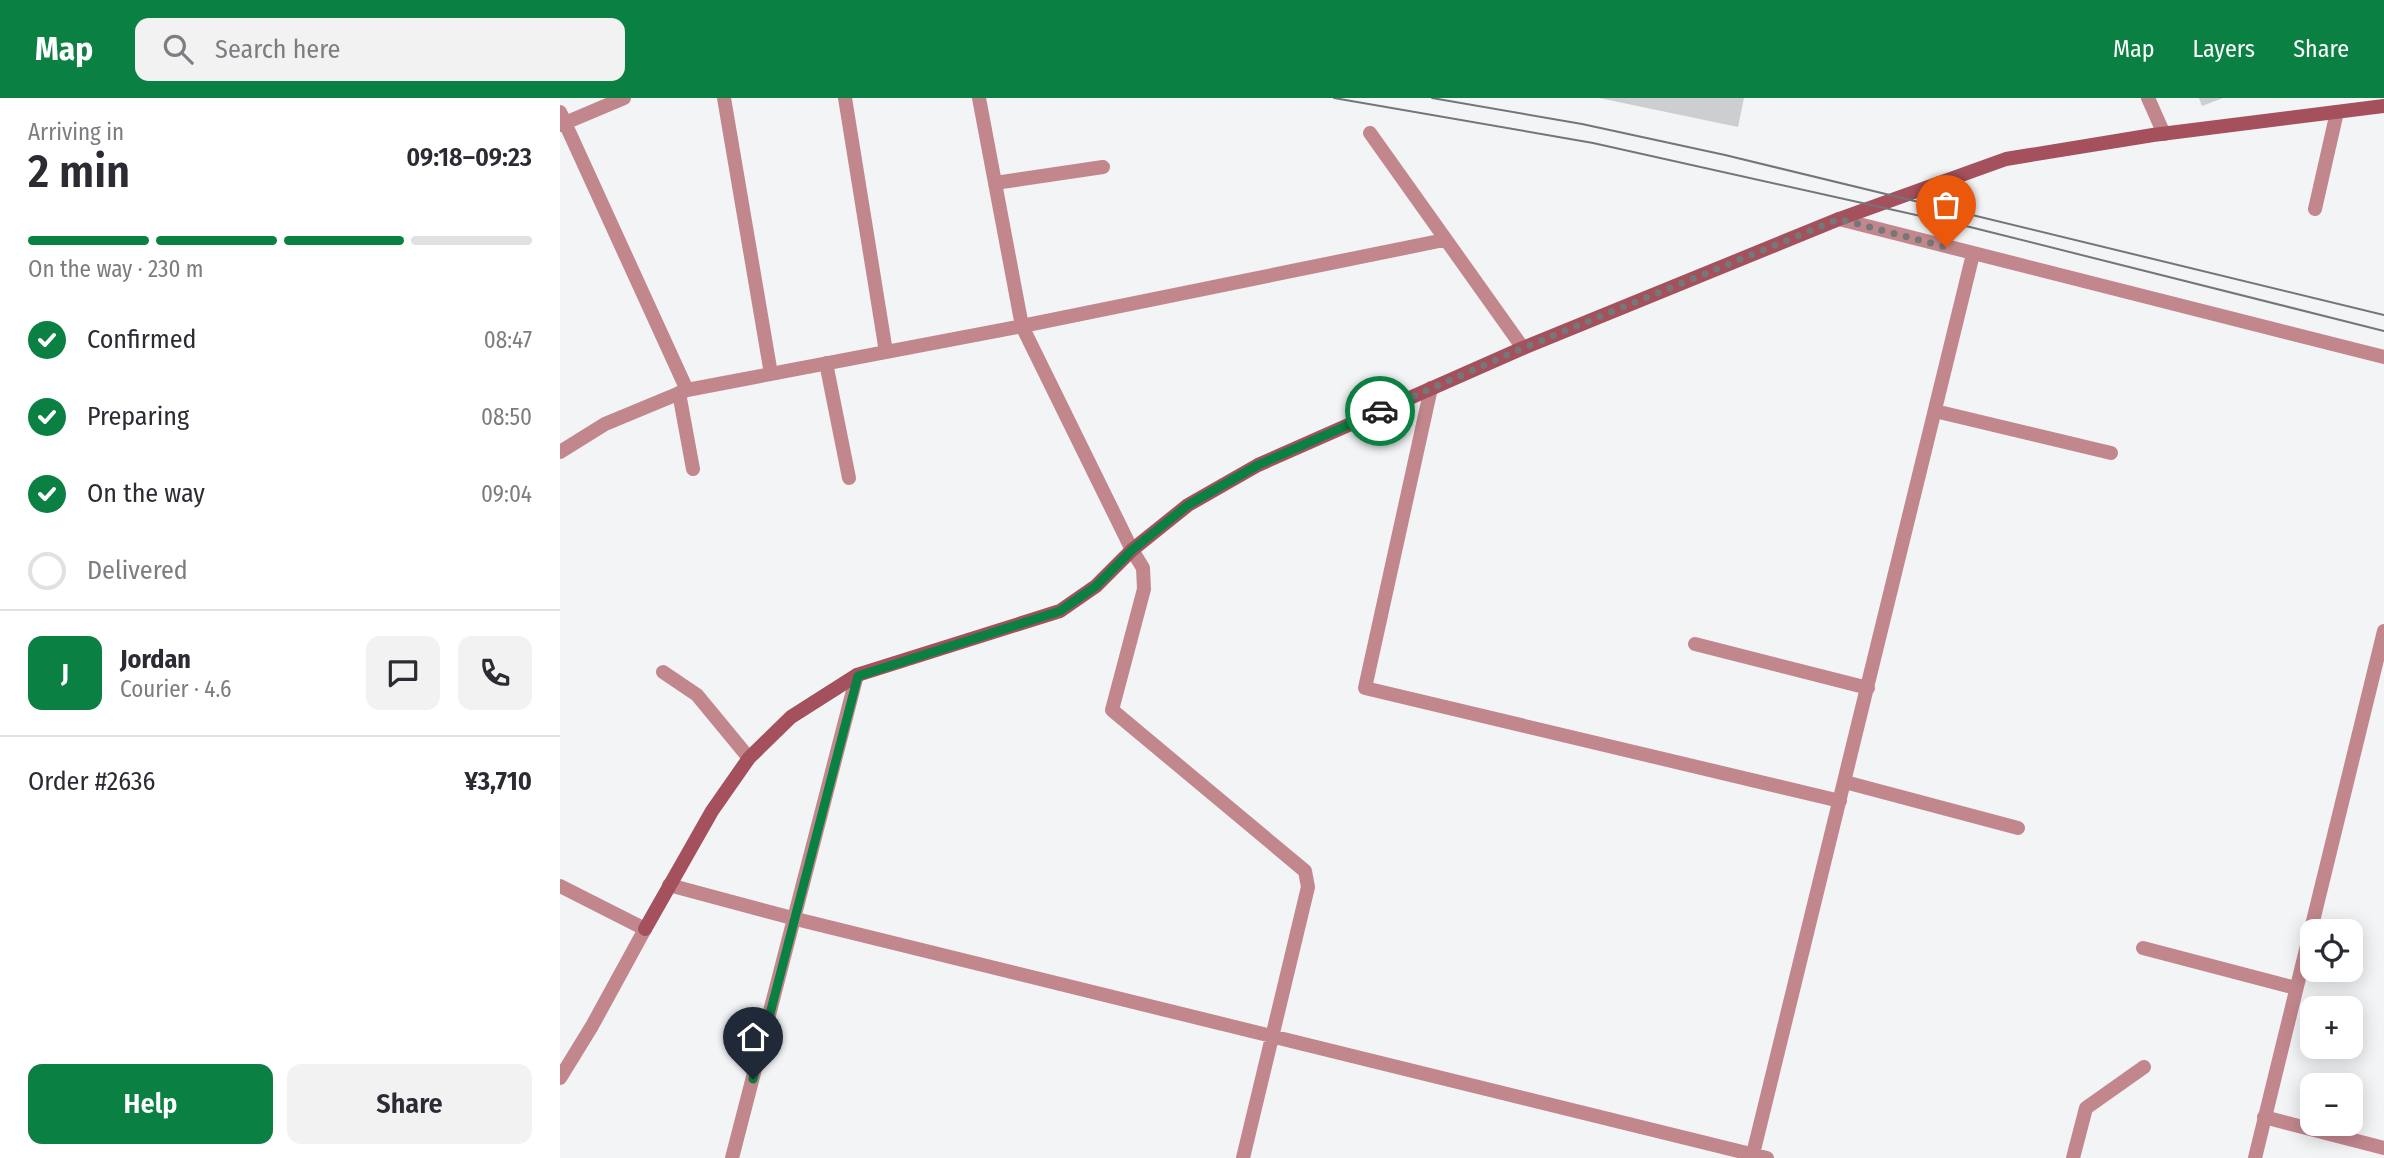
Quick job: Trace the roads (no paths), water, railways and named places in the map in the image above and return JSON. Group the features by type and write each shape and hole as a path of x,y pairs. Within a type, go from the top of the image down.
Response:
{"street":[{"path":"624,98 562,120 683,392 693,469"},
{"path":"724,98 771,374"},
{"path":"845,98 886,352"},
{"path":"979,98 1022,326 1143,568 1144,589 1112,710 1305,871 1308,887 1243,1158"},
{"path":"2148,98 2164,134"},
{"path":"560,1078 712,811 749,758 792,718 858,676 1060,611 1096,586 1132,550 1188,505 1258,465 1523,348 1839,219 2006,159 2164,134 2384,106"},
{"path":"2315,209 2337,112"},
{"path":"1370,133 1523,348"},
{"path":"995,183 1103,167"},
{"path":"1839,219 2384,358"},
{"path":"560,452 605,424 683,392 1444,240"},
{"path":"669,885 796,919 1757,1157 1973,254"},
{"path":"826,363 849,478"},
{"path":"1431,388 1365,688 1840,801"},
{"path":"1935,411 2111,453"},
{"path":"2255,1158 2384,631"},
{"path":"1695,645 1868,688"},
{"path":"663,672 697,695 749,758"},
{"path":"732,1158 858,676"},
{"path":"1845,782 2018,828"},
{"path":"560,886 645,929"},
{"path":"2143,948 2296,988"},
{"path":"2073,1158 2086,1108 2144,1068"},
{"path":"2264,1117 2384,1148"}],"tram line":[{"path":"1334,98 1593,143 1970,227 2384,331"},
{"path":"1432,98 1582,124 1725,155 2384,315"}]}
